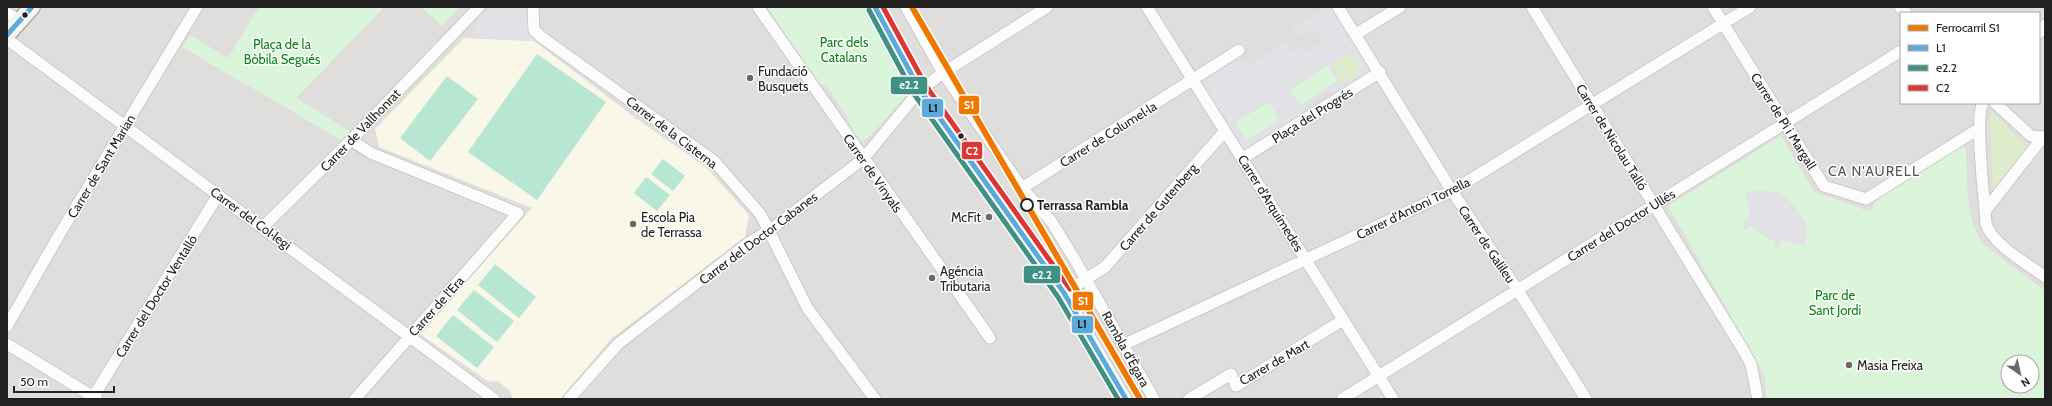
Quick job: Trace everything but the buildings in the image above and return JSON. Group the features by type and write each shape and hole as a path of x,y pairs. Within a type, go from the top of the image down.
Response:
{"street":[{"path":"7,35 14,17 32,7"},
{"name":"Carrer de Sant Marian","path":"7,326 59,235 197,7"},
{"name":"Carrer de Vallhonrat","path":"263,227 351,140 479,7"},
{"name":"Carrer de la Cisterna","path":"533,7 534,30 714,160 761,215 770,230 780,255 808,309 875,399"},
{"name":"Carrer de Vinyals","path":"758,7 863,159 990,338"},
{"name":"Rambla d'Ègara","path":"875,7 920,90 1064,293 1126,399"},
{"name":"Rambla d'Ègara","path":"906,7 943,73 1022,188 1051,221 1087,279 1154,399"},
{"name":"Carrer del Doctor Cabanes","path":"569,399 618,344 747,244 770,230 863,159 920,90 943,73 1047,7"},
{"name":"Carrer d'Arquímedes","path":"1147,7 1394,399"},
{"name":"Carrer de Galileu","path":"1338,7 1380,72 1452,191 1517,289 1586,399"},
{"path":"1356,34 1400,7"},
{"name":"Carrer de Nicolau Talló","path":"1532,7 1751,364 1757,398"},
{"name":"Carrer de Pi i Margall","path":"1712,7 1786,123 1824,186 1866,200 1980,128"},
{"name":"Carrer d'Antoni Torrella","path":"1123,345 1452,191 1592,106 1750,7"},
{"name":"Carrer del Col·legi","path":"7,39 492,398"},
{"path":"1193,80 1239,50"},
{"name":"Carrer del Doctor Ullés","path":"1342,399 1900,51"},
{"name":"Plaça del Progrés","path":"1243,158 1380,72"},
{"name":"Carrer de Columel·la","path":"1022,188 1193,80"},
{"path":"1982,104 1980,108 1980,128 1985,211 1988,231 1999,243 2045,277"},
{"path":"1996,104 2030,136 2044,137"},
{"name":"Carrer de Gutenberg","path":"1087,279 1105,267 1225,131"},
{"path":"1985,211 2044,137"},
{"name":"Carrer de l'Era","path":"351,140 371,153 518,213 355,399"},
{"name":"Carrer del Doctor Ventalló","path":"95,398 218,195"},
{"path":"1064,293 1087,279"},
{"name":"Carrer de Mart","path":"1189,399 1231,374 1236,386 1343,320"},
{"path":"7,344 95,398"}],"shaded area":[{"path":"7,7 2045,7 2045,399 7,399"},
{"path":"490,7 526,7 527,25 534,41 468,38 480,17"},
{"path":"1325,7 1331,7 1369,67 1367,78 1338,94 1331,89 1308,104 1296,121 1253,149 1241,148 1206,89 1209,76 1232,62 1252,64 1296,35 1293,27","holes":["1313,28 1322,41 1304,53 1300,48 1292,51 1287,44","1351,53 1358,65 1358,75 1343,84 1331,64","1328,65 1337,81 1300,106 1289,90","1269,102 1280,120 1247,140 1235,122"]},
{"name":"Escola Pia de Terrassa","path":"464,38 534,41 637,119 706,167 749,215 745,237 612,338 560,399 513,399 510,391 498,381 489,382 420,334 532,208 379,147 375,129"},
{"path":"662,129 711,162 745,202 742,205 707,165 660,132"},
{"path":"1758,190 1779,193 1796,206 1805,222 1807,233 1805,246 1781,240 1777,251 1773,247 1776,243 1749,226 1746,230 1742,227 1750,215 1745,193"},
{"path":"1379,230 1381,234 1324,261 1322,257"}],"green space":[{"name":"Plaça de la Bòbila Segués","path":"259,7 384,7 296,98 350,131 341,140 182,47 190,35 228,58"},
{"path":"421,7 460,7 442,26"},
{"name":"Parc dels Catalans","path":"767,7 866,7 908,82 906,96 867,139 861,141 850,128 852,127 848,121 849,120 826,85 820,84"},
{"path":"1351,52 1358,65 1358,75 1343,84 1331,64"},
{"path":"537,54 606,102 537,200 468,152"},
{"path":"1328,65 1338,81 1300,106 1289,90"},
{"path":"447,76 478,99 430,161 400,138"},
{"path":"1269,102 1280,120 1246,140 1235,122"},
{"path":"1990,110 2027,147 1993,192"},
{"name":"Parc de Sant Jordi","path":"1781,136 1814,192 1871,212 1874,202 1961,146 1966,149 1967,186 1970,210 1982,243 2045,291 2045,399 1767,399 1765,376 1668,206"},
{"path":"663,159 685,176 673,191 651,174"},
{"path":"646,177 670,195 657,211 634,193"},
{"path":"495,264 536,297 519,318 478,285"},
{"path":"474,290 514,321 497,342 457,310"},
{"path":"453,315 494,347 477,368 436,336"}],"rail line":[{"name":"S1","path":"912,7 1140,399"}],"transit line":[{"name":"L1","path":"7,35 32,7"},
{"name":"L1","path":"875,7 920,90 1064,293 1126,399"},
{"name":"C2","path":"883,7 926,86 1070,289"},
{"name":"e2.2","path":"869,10 914,94 1058,297 1118,399"}],"place":[{"name":"Fundació Busquets","path":"750,78"},
{"name":"Terrassa Rambla","path":"1027,205"},
{"name":"McFit","path":"989,217"},
{"name":"Escola Pia de Terrassa","path":"633,224"},
{"name":"Agéncia Tributaria","path":"932,278"},
{"name":"Masia Freixa","path":"1849,365"}],"district":[{"name":"CA N'AURELL","path":"1874,171"}]}
